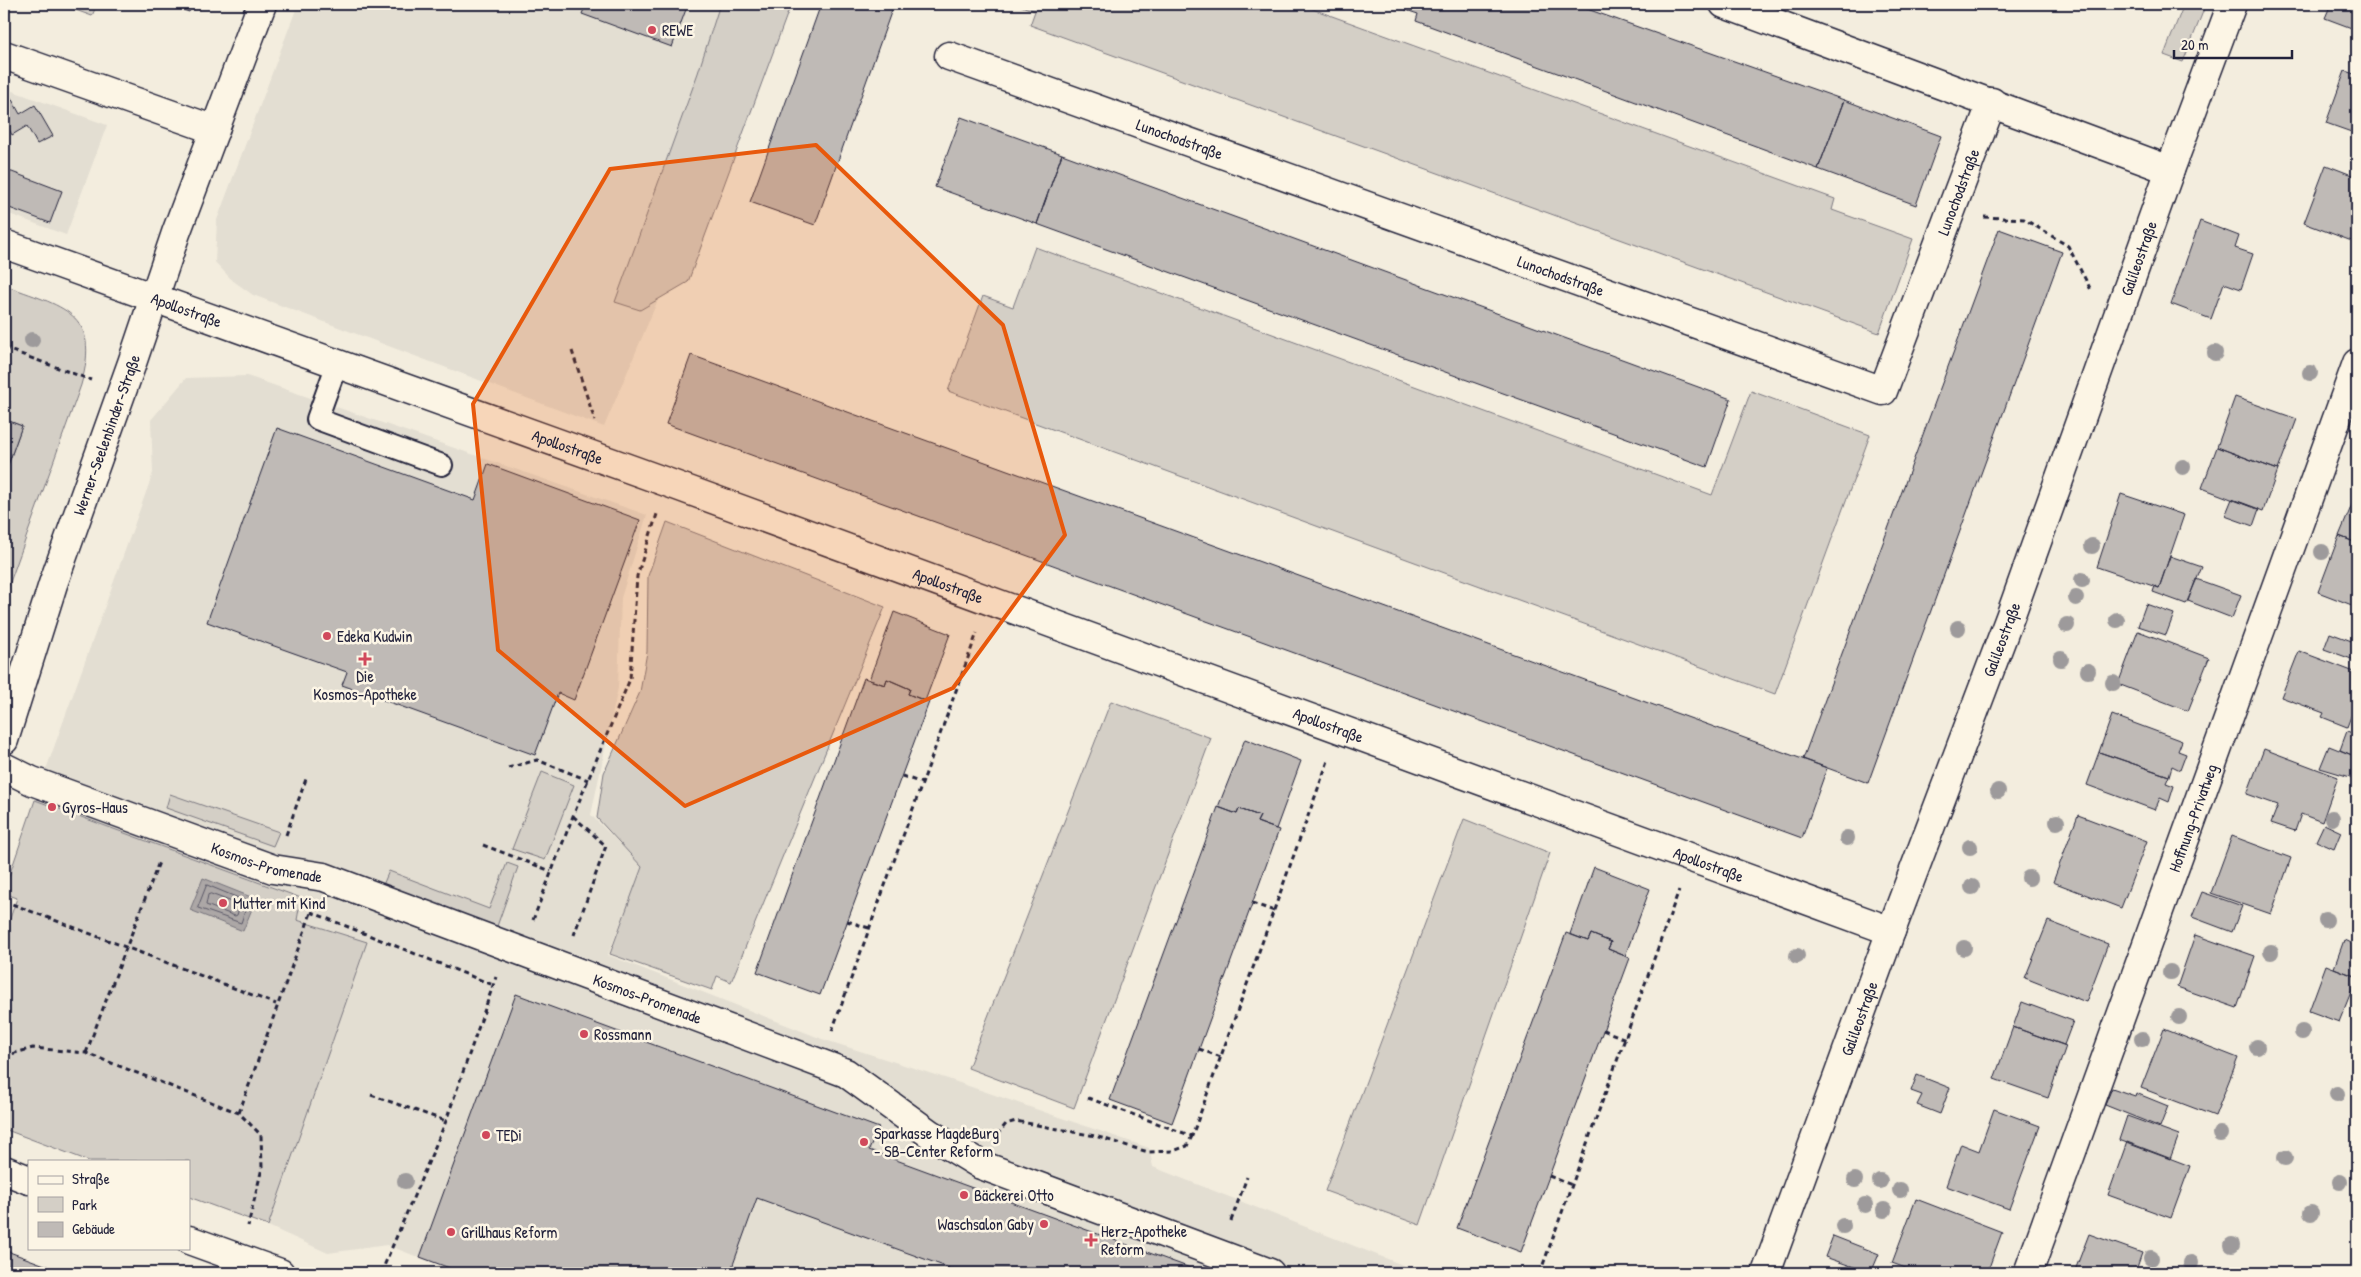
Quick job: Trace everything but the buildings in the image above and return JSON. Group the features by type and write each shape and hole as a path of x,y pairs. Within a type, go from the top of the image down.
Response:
{"street":[{"name":"Werner-Seelenbinder-Straße","path":"4,740 53,584 154,298 262,4"},
{"path":"1724,4 1992,102 2170,170"},
{"name":"Galileostraße","path":"1766,1273 1891,931 2010,617 2170,170 2232,4"},
{"path":"4,55 215,130"},
{"name":"Lunochodstraße","path":"949,56 1882,391 1992,102"},
{"name":"Apollostraße","path":"4,244 1340,727 1891,931"},
{"name":"Hoffnung-Privatweg","path":"2028,1273 2357,363"},
{"name":"Kosmos-Promenade","path":"4,768 32,781 273,869 324,877 821,1063 846,1073 930,1134 981,1165 1270,1273"},
{"path":"4,1170 28,1180"},
{"path":"190,1240 280,1273"}],"lane":[{"path":"337,364 317,420 442,465"}],"path":[{"path":"1979,217 2024,219 2068,246 2092,292"},
{"path":"4,348 94,381"},
{"path":"572,351 596,424"},
{"path":"522,951 573,816 630,679 637,576 669,483"},
{"path":"821,1063 989,600"},
{"path":"981,1165 1000,1130 1006,1124 1016,1121 1096,1136 1148,1152 1173,1151 1187,1146 1340,727"},
{"path":"508,768 537,760 588,780"},
{"path":"902,776 922,783"},
{"path":"273,869 306,779"},
{"path":"562,966 606,846 573,816"},
{"path":"86,1054 170,831"},
{"path":"483,845 551,872"},
{"path":"1540,1273 1691,857"},
{"path":"239,1112 276,1004 324,877"},
{"path":"4,901 276,1004"},
{"path":"1252,903 1274,911"},
{"path":"312,912 493,985"},
{"path":"847,921 870,928"},
{"path":"381,1273 446,1121 498,970"},
{"path":"1603,1030 1626,1039"},
{"path":"4,1056 33,1048 86,1054 239,1112 261,1135 262,1168 240,1259"},
{"path":"1199,1049 1221,1057"},
{"path":"371,1095 446,1121"},
{"path":"1088,1098 1192,1136"},
{"path":"1549,1176 1572,1185"},
{"path":"1234,1215 1247,1177"}],"highlighted area":[{"path":"816,145 1003,325 1065,535 953,688 685,806 498,650 473,404 610,169"}],"shaded area":[{"path":"298,4 725,4 674,262 604,427 253,295 232,280 215,262 217,220"},
{"path":"4,88 107,125 66,235 4,212"},
{"path":"247,376 647,515 621,598 618,688 591,815 643,867 608,955 822,1039 948,1079 1149,1148 1153,1167 1423,1273 459,1273 387,1245 328,1253 268,1226 366,942 297,920 300,898 35,800 153,473 151,420 186,378"}],"green space":[{"path":"59,4 97,4 92,16"},
{"path":"720,4 791,4 688,282 640,310 615,302 698,73"},
{"path":"1016,4 1299,4 1835,199 1832,210 1913,239 1879,333 1030,25 1035,11"},
{"path":"2184,4 2206,4 2183,62 2164,55"},
{"path":"1035,247 1712,495 1751,391 1870,435 1775,694 948,391 983,296 1013,307"},
{"path":"4,285 59,307 72,316 81,327 86,341 86,360 81,385 4,599 4,476 22,426 4,419"},
{"path":"667,522 885,607 731,982 717,976 712,990 610,954 642,867 597,818 604,773 640,692 647,652 648,576"},
{"path":"1111,701 1211,738 1074,1108 968,1068"},
{"path":"542,772 574,785 545,860 512,849"},
{"path":"170,794 279,832 273,846 166,808"},
{"path":"35,800 301,898 297,920 367,942 268,1226 190,1197 190,1160 86,1160 4,1129 4,936 17,898 4,893"},
{"path":"1464,819 1550,853 1420,1225 1325,1191"},
{"path":"507,863 518,867 496,929 383,885 389,871 489,909"}],"water":[{"path":"203,878 256,899 243,931 190,910"}],"place":[{"name":"REWE","path":"652,30"},
{"name":"Edeka Kudwin","path":"327,636"},
{"name":"Die Kosmos-Apotheke","path":"365,659"},
{"name":"Gyros-Haus","path":"52,807"},
{"name":"Mutter mit Kind","path":"223,903"},
{"name":"Rossmann","path":"584,1034"},
{"name":"TEDi","path":"486,1135"},
{"name":"Sparkasse MagdeBurg - SB-Center Reform","path":"864,1142"},
{"name":"Bäckerei Otto","path":"964,1195"},
{"name":"Waschsalon Gaby","path":"1044,1224"},
{"name":"Grillhaus Reform","path":"451,1232"},
{"name":"Herz-Apotheke Reform","path":"1091,1240"}]}
